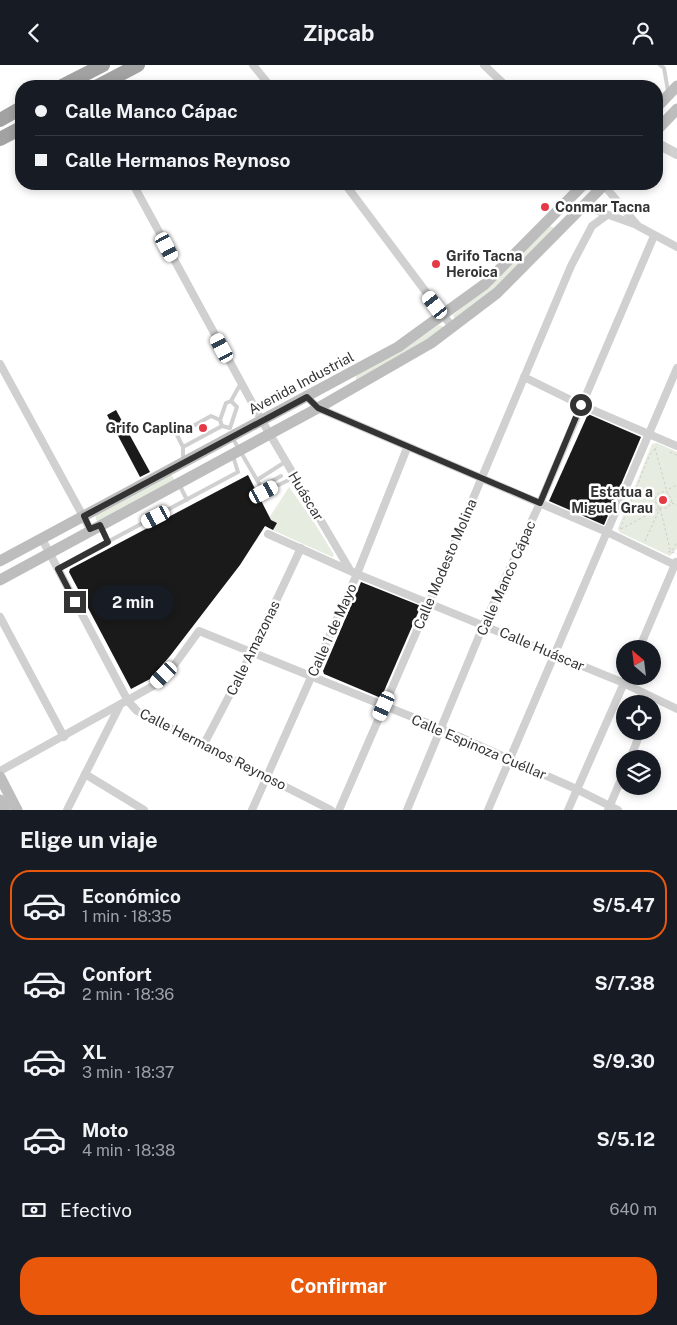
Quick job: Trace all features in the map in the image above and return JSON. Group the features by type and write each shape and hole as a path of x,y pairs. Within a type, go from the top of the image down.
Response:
{"highway":[{"path":"82,80 103,65"},
{"path":"109,80 138,65"},
{"path":"0,119 15,111"},
{"path":"0,139 15,131"}],"main road":[{"path":"663,100 677,86"},
{"path":"663,124 677,109"},
{"name":"Avenida Industrial","path":"0,561 398,347 444,315 505,265 578,190"},
{"path":"0,580 409,358 453,328 497,293 598,190"},
{"path":"553,216 564,227"},
{"path":"346,375 353,389"},
{"path":"180,465 181,481"},
{"path":"0,777 17,810"},
{"path":"0,801 5,810"}],"street":[{"path":"253,65 265,80"},
{"path":"484,65 500,80"},
{"path":"663,147 677,154"},
{"name":"Huáscar","path":"136,190 269,435 354,572"},
{"path":"350,190 453,328"},
{"path":"609,190 638,226"},
{"path":"580,210 595,210 638,226 677,247"},
{"name":"Calle Modesto Molina","path":"339,810 584,238 592,226 607,215"},
{"name":"Calle Manco Cápac","path":"407,810 484,625 540,503 654,236"},
{"path":"0,363 84,516 95,527"},
{"path":"488,810 677,368"},
{"path":"524,377 581,405 677,446"},
{"path":"307,397 318,408 676,563 643,640"},
{"name":"Calle 1 de Mayo","path":"252,810 311,677 407,448"},
{"name":"Calle Huáscar","path":"268,533 354,572 554,655 616,677"},
{"name":"Calle Hermanos Reynoso","path":"42,539 128,701 137,711 331,810"},
{"name":"Calle Amazonas","path":"203,746 252,652 301,549"},
{"path":"0,617 64,737"},
{"name":"Calle Espinoza Cuéllar","path":"128,701 153,686 175,664 199,631 442,729 577,789 609,808 618,810"},
{"path":"568,810 624,685"},
{"name":"Calle Huáscar","path":"633,685 646,695"},
{"path":"0,771 128,701"},
{"name":"Calle Huáscar","path":"661,703 677,709"},
{"path":"67,810 120,706"},
{"path":"85,774 144,810"},
{"path":"609,808 616,791"}],"lane":[{"path":"664,66 668,95"},
{"path":"222,426 220,420 226,403 231,401 241,383"},
{"path":"183,447 222,426 230,427 237,407 231,401"},
{"path":"180,465 183,447 178,435 211,417 220,420"},
{"path":"58,569 238,472 232,437"},
{"path":"236,453 264,492 294,477"},
{"path":"257,480 286,462"},
{"path":"277,469 284,481"},
{"path":"260,487 281,476"},
{"path":"181,481 187,500"},
{"path":"95,527 108,542"}],"path":[{"path":"654,447 677,455"},
{"path":"620,529 654,447"},
{"path":"620,529 660,508 665,509 672,503 672,497 667,491 654,447"},
{"path":"677,485 667,491 660,492 656,496 655,501 660,508 672,551 677,554"},
{"path":"636,488 656,496"},
{"path":"672,503 677,505"},
{"path":"645,542 660,508"},
{"path":"668,552 672,551 677,542"}],"shaded area":[{"path":"550,226 555,228 500,285 455,320 453,315 496,280"},
{"path":"439,325 444,327 444,331 356,380 356,375 410,345"},
{"path":"657,443 677,452 677,549 670,556 619,532 618,528 652,444"},
{"path":"171,474 175,481 99,522 96,520 96,514"},
{"path":"289,487 314,522 334,555 332,557 268,528 269,518"}],"building":[{"path":"116,410 150,472 140,477 107,415"},
{"path":"588,414 641,437 604,525 549,501"},
{"path":"248,475 271,520 277,523 273,530 265,526 240,565 150,679 131,689 69,572 70,569"},
{"path":"361,582 421,606 381,698 324,674 323,671"}],"place":[{"name":"Conmar Tacna","path":"545,207"},
{"name":"Grifo Tacna Heroica","path":"436,264"},
{"name":"Grifo Caplina","path":"203,428"},
{"name":"Estatua a Miguel Grau","path":"663,500"}],"route":[{"path":"75,602 58,569 108,542 100,525 90,529 84,516 307,397 318,408 407,448 540,503 581,405"}]}
